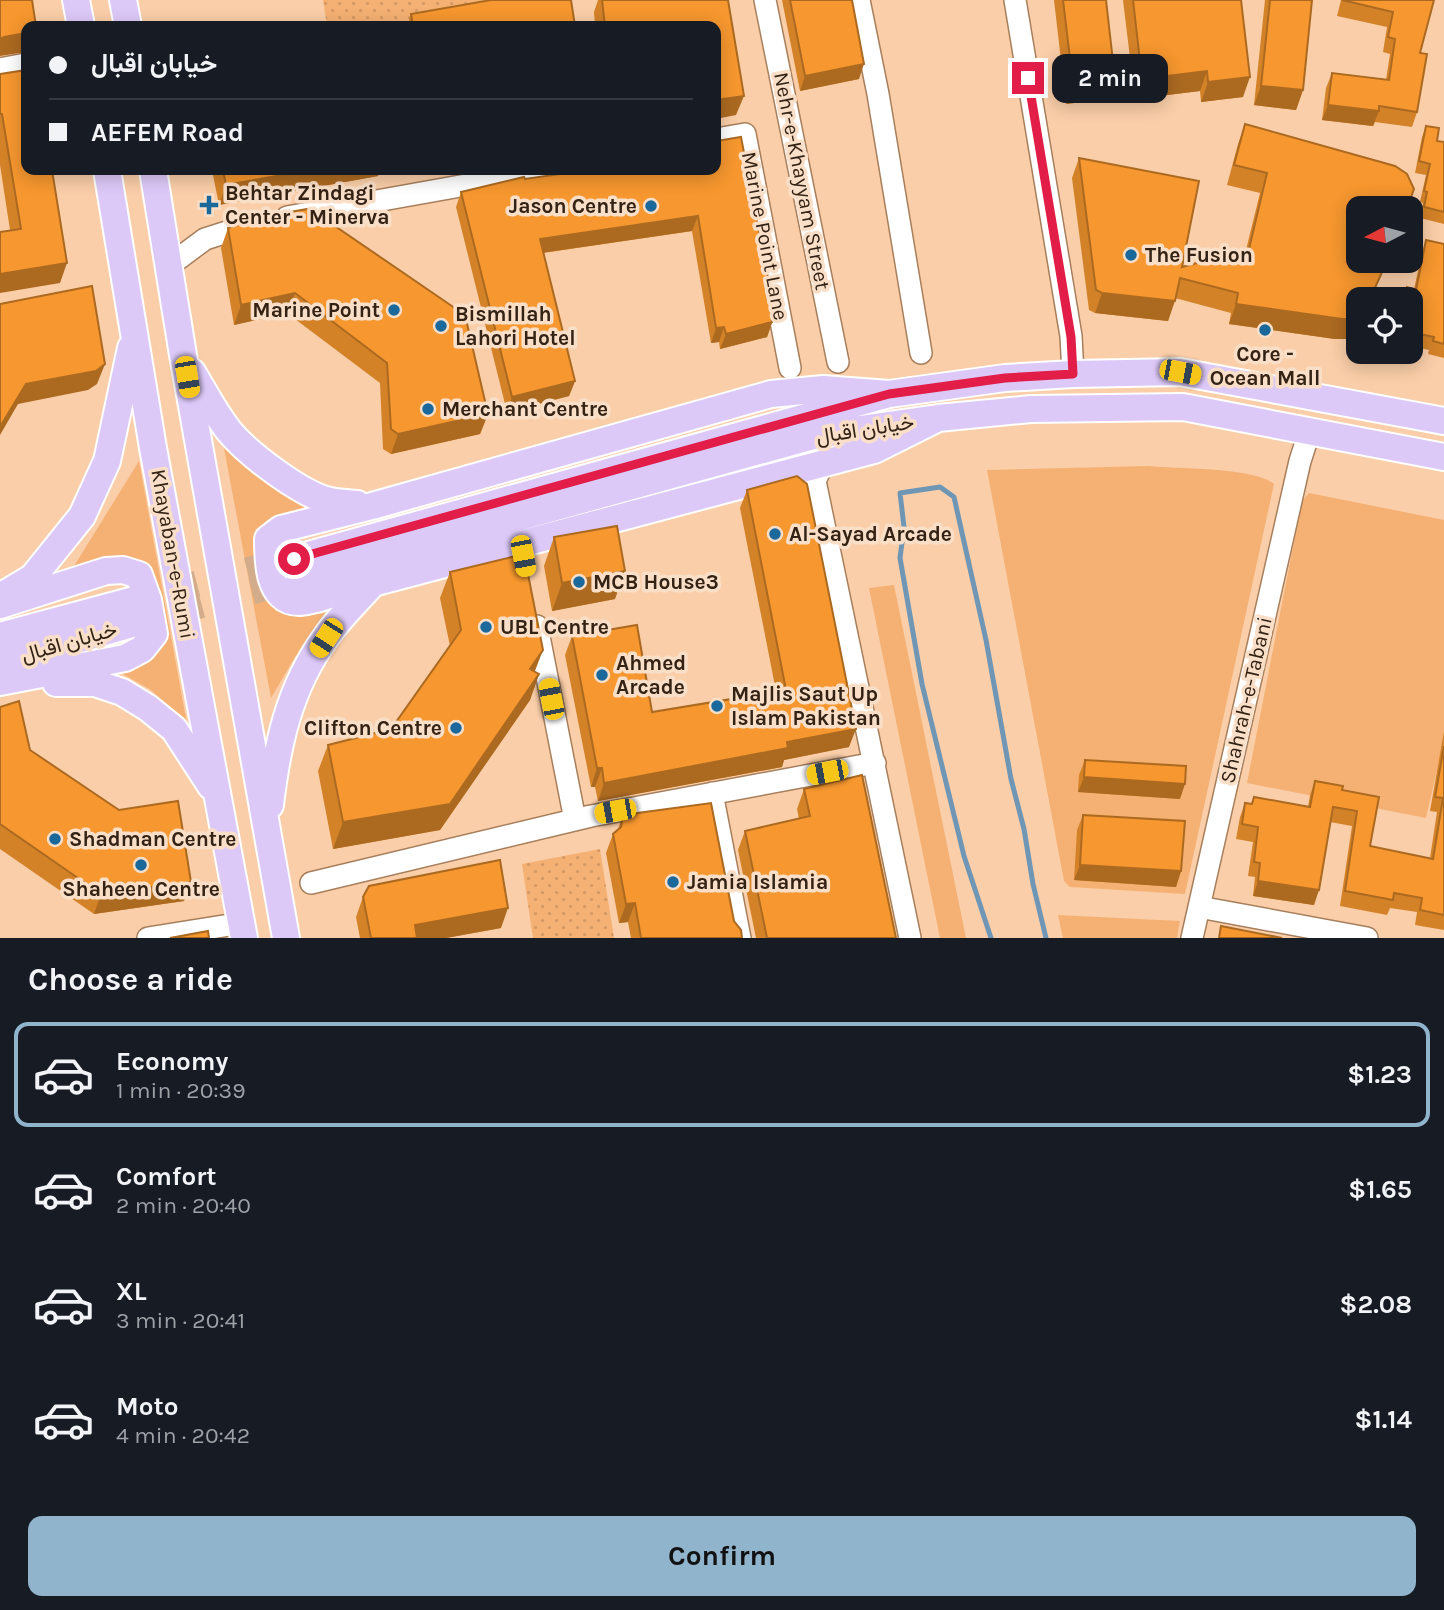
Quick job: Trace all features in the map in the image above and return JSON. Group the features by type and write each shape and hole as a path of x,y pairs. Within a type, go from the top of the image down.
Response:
{"main road":[{"path":"76,0 80,21"},
{"path":"123,0 127,21"},
{"name":"Khayaban-e-Rumi","path":"108,175 153,448 243,931"},
{"path":"154,175 286,938"},
{"path":"0,596 33,577 82,516 107,461 134,328"},
{"path":"183,355 218,416 231,434 249,451 303,489 329,501 372,506"},
{"name":"خیابان اقبال","path":"1444,421 1180,372 1005,378 889,394 296,568 817,435 938,418 1031,409 1183,407 1444,457"},
{"path":"889,394 823,389 771,394 281,529 268,539 268,564 274,586 282,596 299,602 372,584 874,450 938,418"},
{"path":"0,605 106,571 122,570 139,575 148,600 154,634 142,649 125,657 0,682"},
{"path":"267,832 276,758 296,689 326,638 372,584"},
{"name":"خیابان اقبال","path":"0,636 136,611 0,662"},
{"path":"0,682 95,683 122,692 174,729 220,803"}],"street":[{"name":"Nehr-e-Khayyam Street","path":"765,0 838,362"},
{"path":"859,0 878,94 921,352"},
{"path":"1015,0 1071,337 1073,374"},
{"path":"0,69 21,65"},
{"name":"Marine Point Lane","path":"721,138 745,134 790,368"},
{"path":"170,265 205,239 257,223 522,175"},
{"name":"Shahrah-e-Tabani","path":"1192,938 1300,461 1310,430"},
{"path":"817,435 823,464 815,481 911,938"},
{"path":"533,608 575,820"},
{"path":"311,883 575,820 875,763"},
{"path":"712,793 740,938"},
{"path":"1199,907 1367,938"},
{"path":"148,938 243,931"}],"shaded area":[{"path":"323,0 532,0 408,21 326,21"},
{"path":"223,443 314,506 275,518 256,531 254,548 263,596 282,611 310,615 326,613 295,657 271,698"},
{"path":"139,461 187,724 151,690 121,673 146,657 143,563 129,557 71,571"},
{"path":"1148,466 1250,474 1274,484 1185,894 1070,887 1064,881 987,470"},
{"path":"1309,493 1444,520 1444,739 1426,818 1247,783 1302,501"},
{"path":"894,585 966,938 940,938 869,588"},
{"path":"600,849 614,938 533,938 522,864"},
{"path":"1058,915 1180,921 1177,938 1063,938"}],"building":[{"path":"0,0 32,0 35,21 21,21 21,34 0,39"},
{"path":"491,0 571,0 574,21 412,21 411,14"},
{"path":"602,0 728,0 744,96 721,99 721,21 604,21"},
{"path":"790,0 852,0 864,64 805,76"},
{"path":"1063,0 1106,0 1115,79 1073,84"},
{"path":"1133,0 1241,0 1250,77 1208,82 1207,71 1142,79"},
{"path":"1270,0 1312,0 1303,90 1261,86"},
{"path":"1342,0 1434,0 1420,53 1427,54 1417,112 1379,106 1379,111 1328,105 1332,73 1389,80 1395,39 1388,37 1393,12"},
{"path":"21,71 21,175 53,175 67,263 0,274 0,232 21,229 0,114 0,74"},
{"path":"1245,124 1395,166 1407,174 1414,189 1411,196 1346,196 1346,273 1382,273 1375,287 1346,287 1346,319 1236,304 1238,293 1180,278 1175,301 1102,293 1096,290 1079,158 1199,181 1182,267 1249,249 1267,173 1234,165"},
{"path":"1426,126 1439,128 1437,141 1444,142 1444,212 1424,207 1427,192 1424,191 1430,164 1419,161"},
{"path":"741,137 775,314 771,315 772,322 726,334 724,327 716,328 698,216 540,239 575,381 512,397 461,192 524,177 553,175 721,175 721,140"},
{"path":"224,175 282,175 226,185"},
{"path":"313,208 313,211 465,315 488,414 398,434 391,429 387,363 295,293 241,305 228,228 267,216"},
{"path":"1426,240 1444,244 1444,344 1433,341 1434,337 1423,335 1423,287 1417,287 1419,273 1423,273"},
{"path":"92,286 105,364 96,371 26,384 0,427 0,304"},
{"path":"797,476 807,484 856,729 787,742 788,748 604,783 602,768 597,768 572,636 637,625 652,712 786,690 747,490"},
{"path":"617,526 625,571 562,583 554,537"},
{"path":"524,554 543,650 530,669 539,674 450,804 343,822 328,745 391,729 461,630 450,572"},
{"path":"19,701 30,750 119,810 178,801 191,882 101,894 0,824 0,707"},
{"path":"1444,746 1444,915 1420,910 1422,898 1394,893 1393,900 1345,891 1357,811 1333,807 1319,890 1258,881 1260,863 1254,862 1258,827 1242,824 1245,803 1252,804 1254,797 1310,807 1315,781 1343,786 1342,790 1379,797 1370,846 1433,859 1443,798 1435,797"},
{"path":"1085,760 1186,766 1185,784 1084,777"},
{"path":"862,775 896,938 767,938 745,831 810,816 804,789"},
{"name":"Jamia Islamia","path":"711,803 734,921 741,930 742,938 641,938 635,903 626,904 613,834 621,827 623,815"},
{"path":"1083,815 1185,821 1181,871 1080,865"},
{"path":"500,860 508,908 415,925 417,938 371,938 363,897 369,886"},
{"path":"1221,926 1282,938 1219,938"},
{"path":"208,931 209,938 170,938"}],"waterway":[{"path":"991,938 964,856 922,684 900,558 904,527 900,493 940,487 954,497 986,640 1011,779 1046,938"}],"tunnel":[{"path":"134,600 291,559"},
{"path":"139,622 294,580"}],"place":[{"name":"Behtar Zindagi Center - Minerva","path":"209,205"},
{"name":"Jason Centre","path":"651,206"},
{"name":"The Fusion","path":"1131,255"},
{"name":"Marine Point","path":"394,310"},
{"name":"Bismillah Lahori Hotel","path":"441,326"},
{"name":"Core - Ocean Mall","path":"1265,330"},
{"name":"Merchant Centre","path":"428,409"},
{"name":"Al-Sayad Arcade","path":"775,534"},
{"name":"MCB House3","path":"579,582"},
{"name":"UBL Centre","path":"486,627"},
{"name":"Ahmed Arcade","path":"602,675"},
{"name":"Majlis Saut Up Islam Pakistan","path":"717,706"},
{"name":"Clifton Centre","path":"456,728"},
{"name":"Shadman Centre","path":"55,839"},
{"name":"Shaheen Centre","path":"141,865"},
{"name":"Jamia Islamia","path":"673,882"}],"route":[{"path":"294,559 889,394 1005,378 1073,374 1071,337 1028,78"}]}
